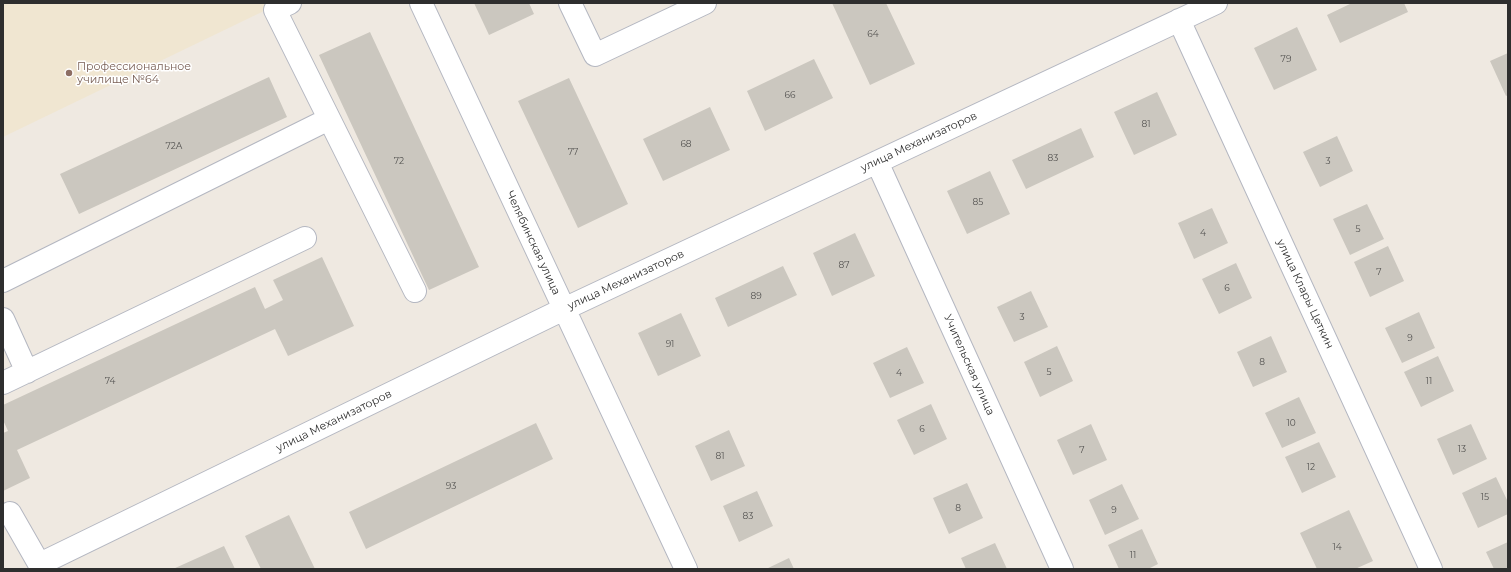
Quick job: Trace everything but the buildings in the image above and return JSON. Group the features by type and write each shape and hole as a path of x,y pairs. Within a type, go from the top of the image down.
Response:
{"street":[{"path":"290,3 275,10 415,291"},
{"name":"Челябинская улица","path":"421,3 686,569"},
{"path":"570,3 595,55 705,3"},
{"name":"улица Механизаторов","path":"41,567 564,309 1216,3"},
{"name":"улица Клары Цеткин","path":"1179,20 1431,569"},
{"path":"3,281 330,119"},
{"name":"Учительская улица","path":"877,162 1062,569"},
{"path":"3,383 305,238"},
{"path":"3,319 27,372"},
{"path":"10,513 41,567"}],"shaded area":[{"name":"Профессиональное училище №64","path":"3,3 265,3 268,9 3,137"}],"place":[{"name":"Профессиональное училище №64","path":"69,73"}]}
